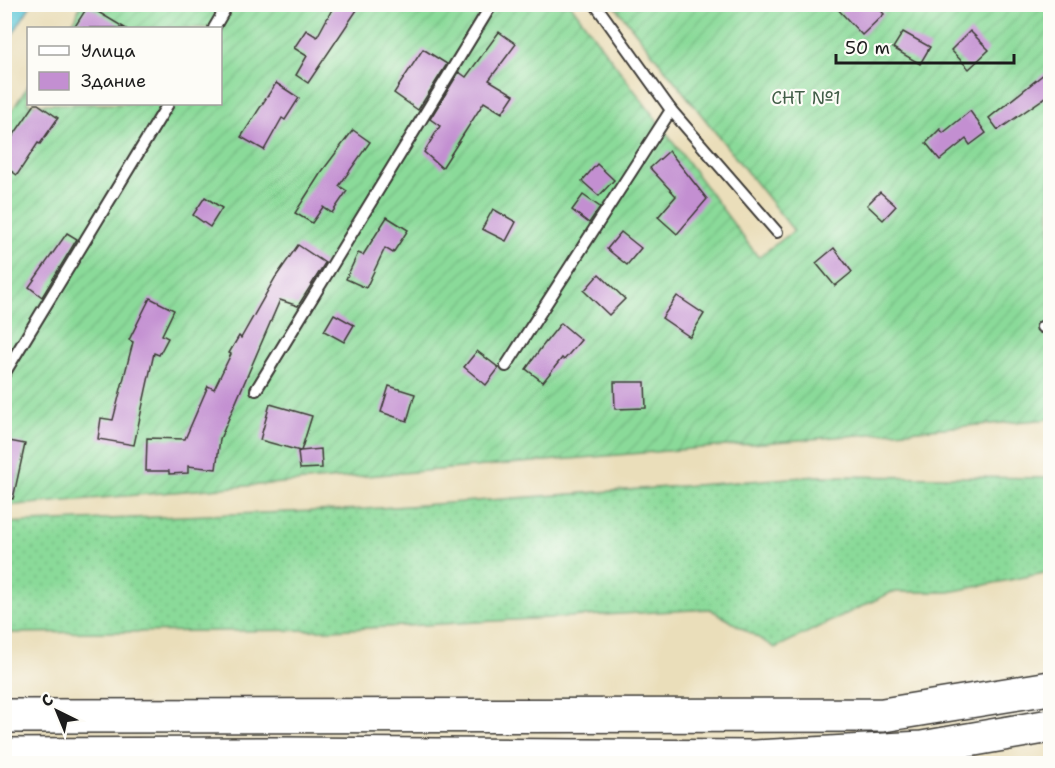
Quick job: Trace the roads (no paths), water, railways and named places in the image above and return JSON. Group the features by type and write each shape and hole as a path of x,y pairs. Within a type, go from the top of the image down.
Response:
{"main road":[{"path":"4,716 883,715 1050,687"},
{"path":"4,755 754,757 922,748 1050,726"}],"lane":[{"path":"215,27 228,4"},
{"path":"256,390 492,4"},
{"path":"595,4 671,110 777,232"},
{"path":"4,374 167,105"},
{"path":"506,366 671,110"}],"water":[{"path":"4,5 31,5 5,46"}],"park label":[{"name":"СНТ №1","path":"806,98"}]}
